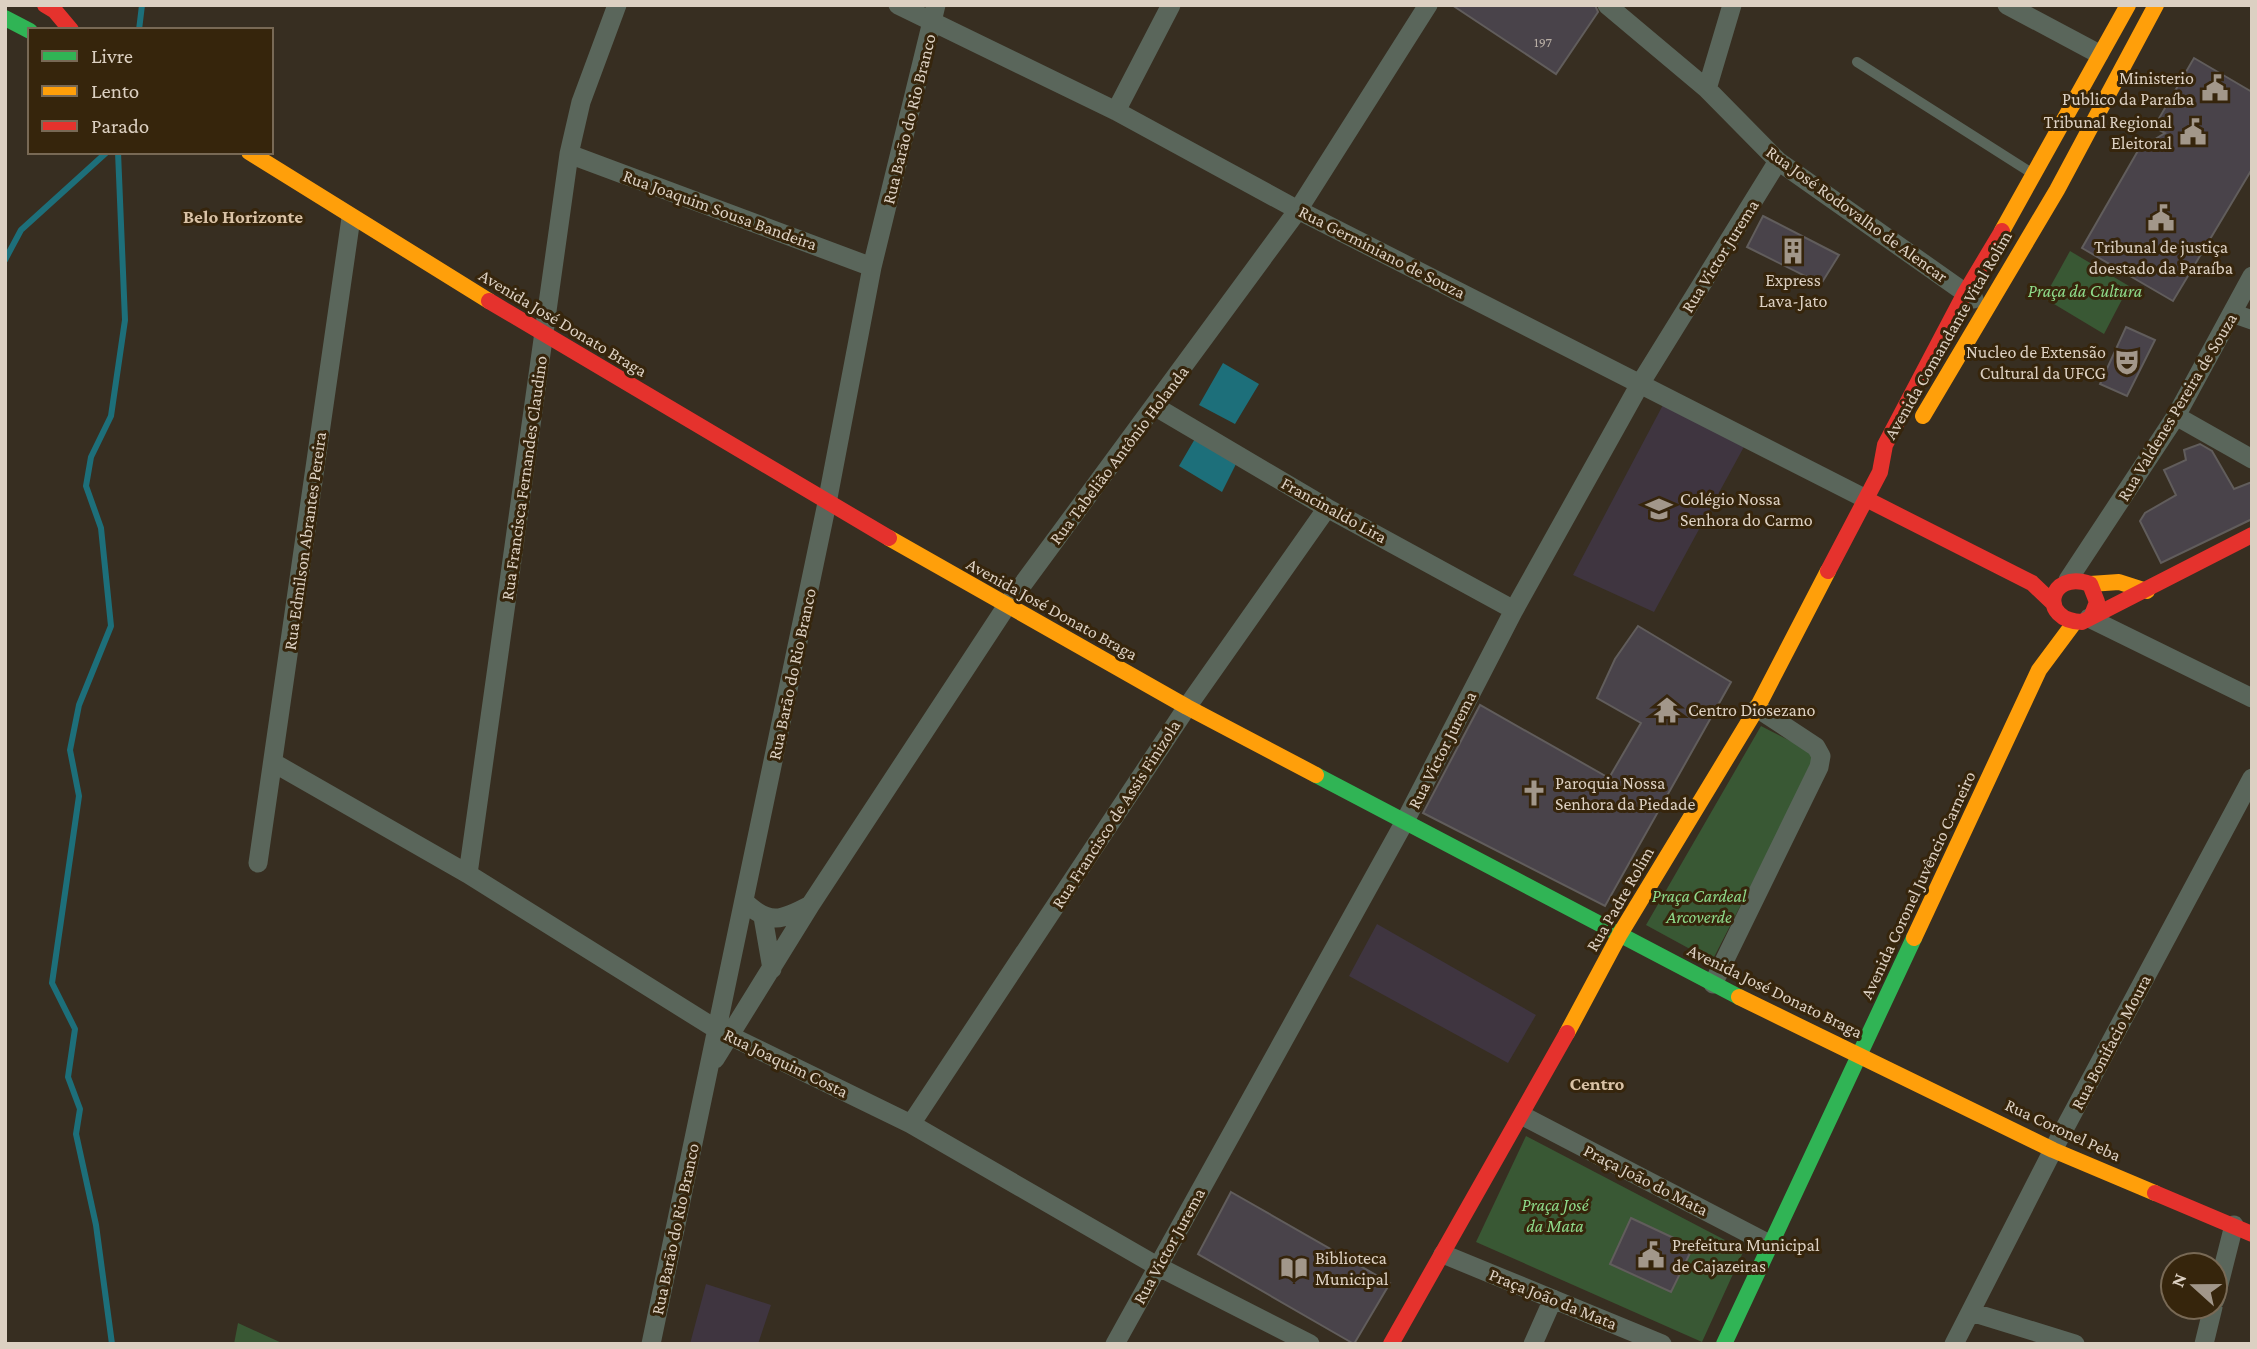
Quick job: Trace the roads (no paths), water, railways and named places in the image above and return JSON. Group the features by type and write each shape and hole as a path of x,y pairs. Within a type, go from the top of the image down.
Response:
{"main road":[{"name":"Avenida Comandante Vital Rolim","path":"1880,472 1885,445 1965,293 2035,175 2128,5"},
{"name":"Avenida Comandante Vital Rolim","path":"1913,433 2057,190 2156,5"},
{"path":"52,7 69,28"},
{"path":"5,18 28,30"},
{"name":"Avenida José Donato Braga","path":"252,154 351,218 544,334 1006,607 1404,823 1713,984 1861,1055"},
{"name":"Avenida Comandante Vital Rolim","path":"1880,472 1900,456"},
{"name":"Rua Padre Rolim","path":"1391,1344 1523,1116 1620,934 1757,708 1880,472"},
{"path":"1866,499 2032,583 2063,620 2085,619 2147,591 2252,535"},
{"path":"2032,583 2116,580 2131,582 2147,591"},
{"path":"2075,582 2097,602 2085,619"},
{"name":"Avenida Coronel Juvêncio Carneiro","path":"1724,1344 2039,670 2054,607 2075,582"},
{"name":"Avenida Coronel Juvêncio Carneiro","path":"2039,670 2085,619"},
{"name":"Rua Coronel Peba","path":"1861,1055 2053,1150 2252,1234"}],"street":[{"name":"Rua Francisca Fernandes Claudino","path":"468,874 569,154 581,102 617,5"},
{"name":"Rua Germiniano de Souza","path":"898,5 934,15 1298,210 1866,499"},
{"path":"1116,111 1171,5"},
{"name":"Rua Tabelião Antônio Holanda","path":"723,1033 772,969 811,904 1006,607 1156,407 1298,210 1427,5"},
{"name":"Rua José Rodovalho de Alencar","path":"1607,5 1707,89 1778,161 1986,308"},
{"path":"1707,89 1732,5"},
{"path":"2007,5 2099,54"},
{"name":"Rua Barāo do Rio Branco","path":"651,1344 708,1069 723,1033 744,901 827,503 872,267 934,15"},
{"name":"Rua Joaquim Sousa Bandeira","path":"569,154 872,267"},
{"name":"Rua Victor Jurema","path":"1115,1344 1404,823 1514,610 1640,384 1778,161"},
{"name":"Rua Edmilson Abrantes Pereira","path":"258,863 351,218"},
{"name":"Rua Valdenes Pereira de Souza","path":"2075,582 2099,536 2176,416 2252,276"},
{"path":"2232,313 2252,320"},
{"name":"Francinaldo Lira","path":"1156,407 1327,508 1514,610"},
{"path":"2176,416 2252,459"},
{"name":"Rua Francisco de Assis Finizola","path":"911,1124 1187,707 1327,508"},
{"path":"2085,619 2252,698"},
{"path":"1713,984 1819,767 1821,756 1816,747 1757,708"},
{"name":"Rua Joaquim Costa","path":"274,763 468,874 723,1033 911,1124 1157,1266 1310,1344"},
{"name":"Rua Bonifacio Moura","path":"1954,1344 2053,1150 2252,778"},
{"path":"744,901 763,917 772,969"},
{"path":"763,917 790,916 811,904"},
{"name":"Praça João do Mata","path":"1523,1116 1769,1244"},
{"path":"2227,1251 2234,1225"},
{"name":"Praça João da Mata","path":"1443,1254 1662,1344"},
{"path":"1533,1344 1553,1299"},
{"path":"1971,1312 2075,1344"},
{"path":"2204,1344 2210,1321"}],"lane":[{"path":"1857,62 2057,190"}],"water":[{"path":"1223,363 1259,384 1235,424 1199,405"},
{"path":"1196,437 1237,462 1222,492 1179,466"}],"waterway":[{"path":"139,28 142,5"},
{"path":"5,260 21,230 105,154"},
{"path":"112,1344 96,1225 76,1134 80,1109 68,1077 75,1029 52,983 79,796 70,750 79,705 111,626 101,528 86,486 91,457 111,416 125,320 118,154"}],"place":[{"name":"Ministerio Publico da Paraíba","path":"2215,88"},
{"name":"Tribunal Regional Eleitoral","path":"2193,132"},
{"name":"Tribunal de justiça doestado da Paraíba","path":"2161,218"},
{"name":"Express Lava-Jato","path":"1793,251"},
{"name":"Nucleo de Extensão Cultural da UFCG","path":"2127,362"},
{"name":"Colégio Nossa Senhora do Carmo","path":"1659,509"},
{"name":"Centro Diosezano","path":"1667,710"},
{"name":"Paroquia Nossa Senhora da Piedade","path":"1534,793"},
{"name":"Prefeitura Municipal de Cajazeiras","path":"1651,1255"},
{"name":"Biblioteca Municipal","path":"1294,1268"}],"district":[{"name":"Belo Horizonte","path":"243,216"},
{"name":"Centro","path":"1597,1083"}],"park label":[{"name":"Praça da Cultura","path":"2085,291"},
{"name":"Praça Cardeal Arcoverde","path":"1699,906"},
{"name":"Praça José da Mata","path":"1555,1215"}]}
